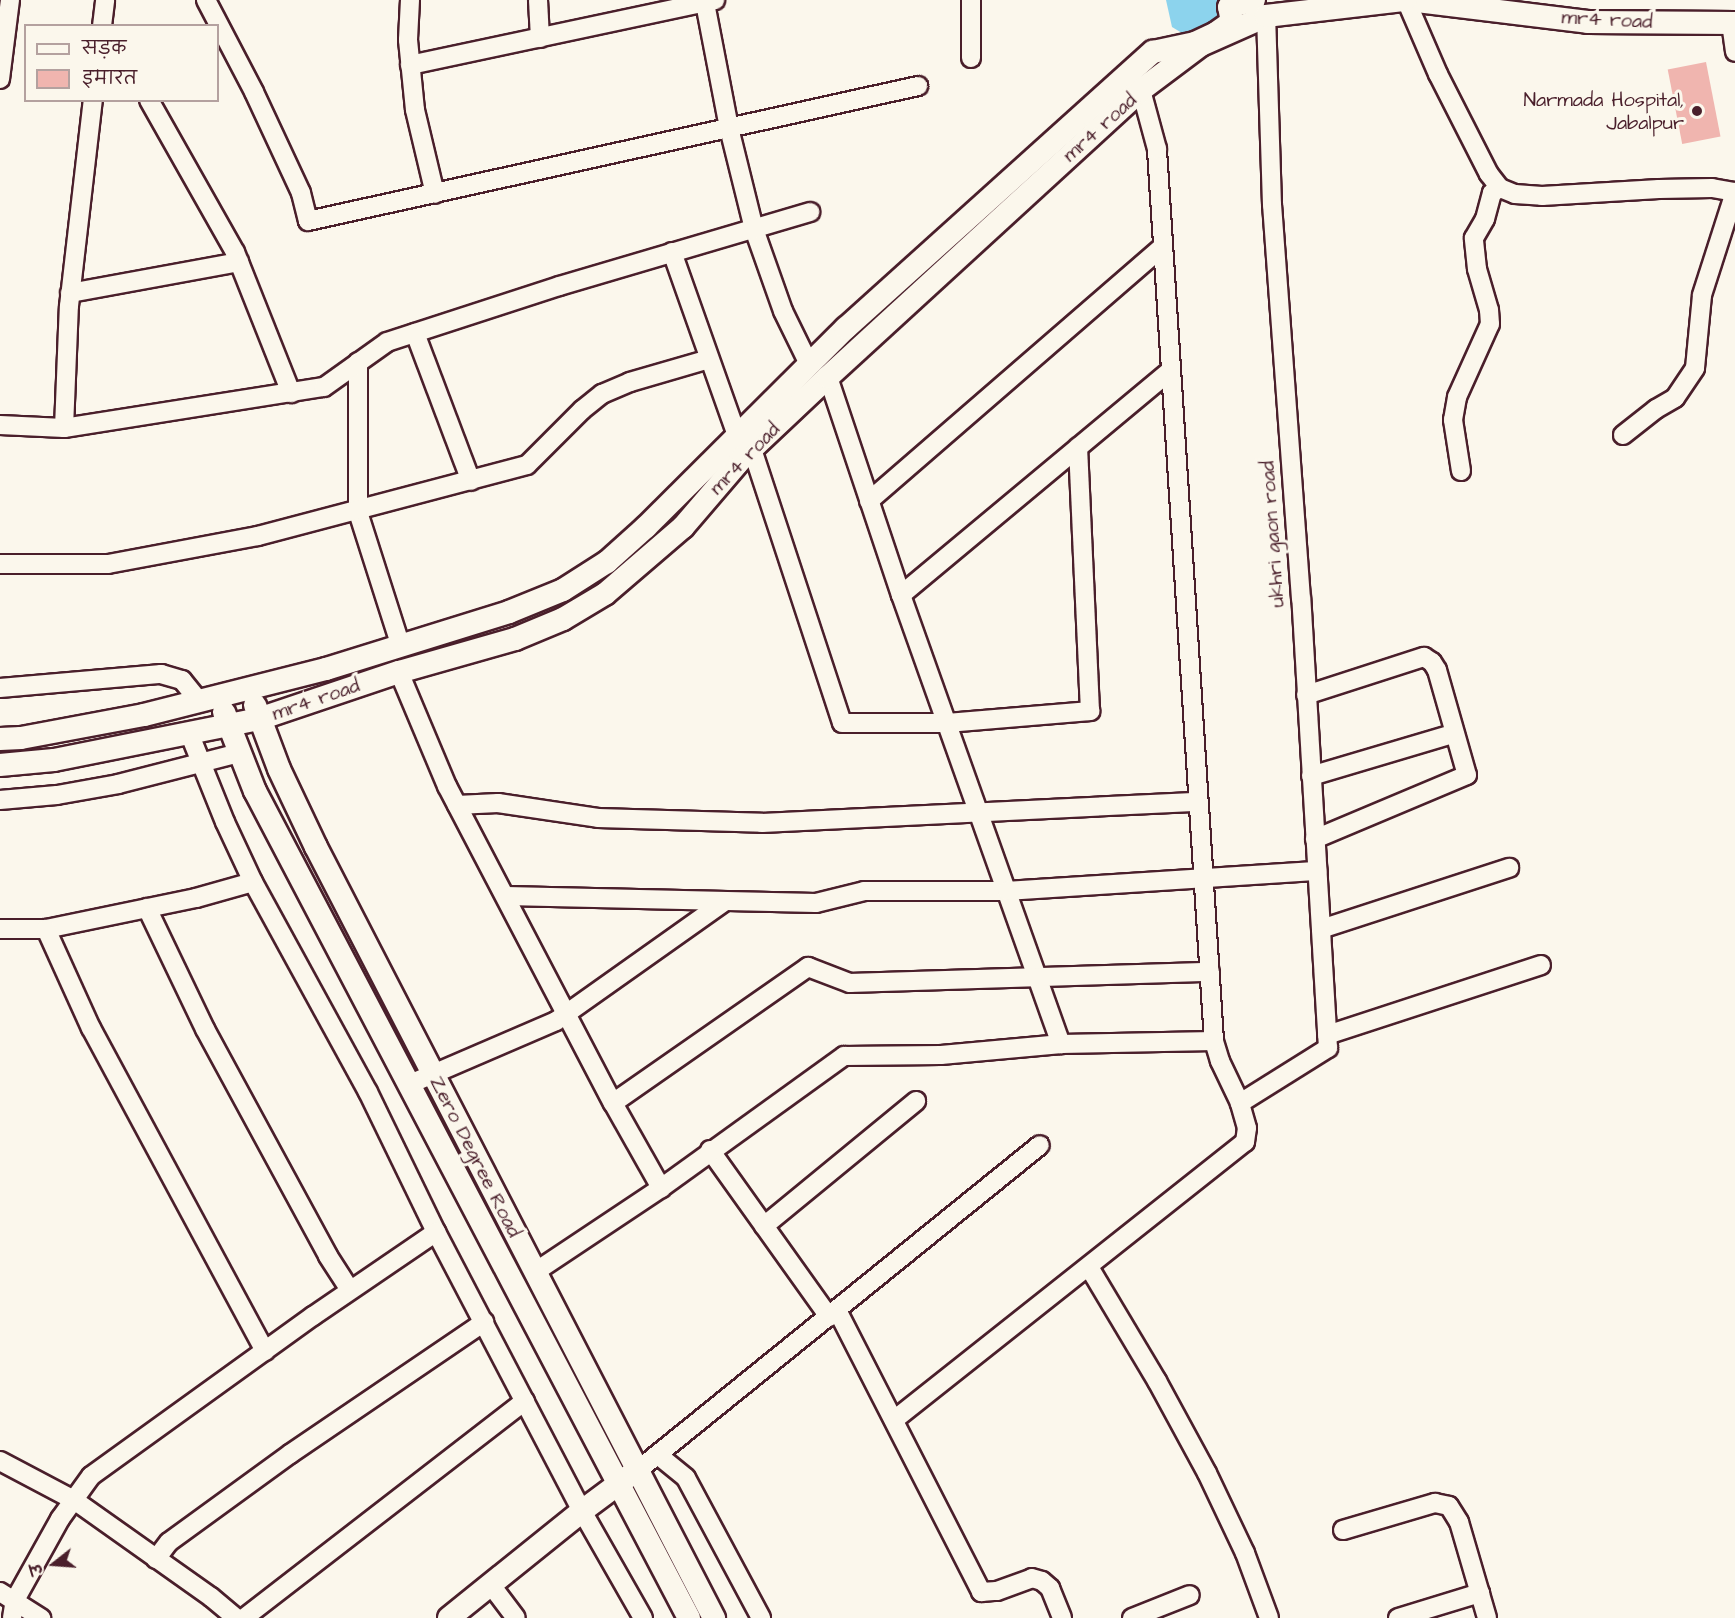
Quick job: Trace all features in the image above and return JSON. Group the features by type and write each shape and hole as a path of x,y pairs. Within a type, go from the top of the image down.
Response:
{"street":[{"path":"0,79 10,0"},
{"path":"102,24 105,0"},
{"path":"206,0 219,24"},
{"path":"410,0 408,40 415,110 435,194"},
{"path":"538,0 540,39"},
{"path":"971,0 971,58"},
{"path":"1407,0 1438,74 1489,174 1500,188 1515,194 1542,196 1659,189 1712,189 1735,192 1702,295 1695,368 1685,387 1675,398 1656,409 1623,435"},
{"name":"mr4 road","path":"0,765 54,760 190,735 259,719 399,672 514,639 563,618 605,594 683,527 745,442 808,364 846,328 1154,52 1195,43 1216,33 1232,22 1229,7 1260,8 1407,0 1432,1 1588,22 1733,23"},
{"path":"411,65 711,1 729,128 754,229 783,311 808,364"},
{"name":"mr4 road","path":"0,739 21,738 78,728 250,689 326,669 537,603 589,573 607,562 745,442 828,377 1142,90 1202,45 1260,8"},
{"name":"ukhri gaon road","path":"1260,8 1328,1042"},
{"path":"1733,23 1735,52"},
{"path":"219,25 254,92 301,193 308,221 918,86"},
{"path":"894,1420 1245,1142 1247,1128 1240,1103 1220,1061 1214,1041 1156,149 1142,90"},
{"path":"64,428 70,293 93,102"},
{"path":"150,102 239,262 291,393"},
{"path":"1461,471 1453,420 1457,397 1490,324 1489,310 1477,269 1474,238 1485,219 1492,193 1500,188"},
{"path":"0,424 64,428 324,387 387,342 672,252 810,212"},
{"path":"869,501 1162,246"},
{"path":"672,252 709,359 745,442 842,723 947,723 1090,711 1078,447"},
{"path":"70,293 239,262"},
{"path":"415,333 471,481"},
{"path":"0,564 108,564 258,536 358,512 527,465 582,410 602,394 630,382 709,359"},
{"path":"358,362 358,512 400,644"},
{"path":"901,595 1170,371"},
{"path":"828,377 901,595 1061,1044"},
{"path":"1306,695 1424,657 1432,662 1437,670 1467,775 1315,839"},
{"path":"399,672 457,806 613,1103 661,1188"},
{"path":"0,688 161,674 182,680 209,698"},
{"name":"Zero Degree Road","path":"250,689 259,719 316,847 714,1618"},
{"name":"Zero Degree Road","path":"209,698 228,726 260,801 689,1618"},
{"path":"1311,776 1454,734"},
{"path":"190,735 225,822 253,882 368,1092 436,1232 582,1511 643,1618"},
{"path":"0,800 68,793 239,753"},
{"path":"457,806 498,802 598,818 762,823 1198,802"},
{"path":"1321,930 1509,868"},
{"path":"506,896 816,903 864,891 1007,891 1317,871"},
{"path":"0,929 46,929 196,898 253,882"},
{"path":"410,1084 496,1049 567,1013 724,902"},
{"path":"147,908 205,1029 328,1256 350,1290"},
{"path":"46,929 96,1038 265,1351"},
{"path":"1240,1103 1328,1042 1541,964"},
{"path":"613,1103 808,967 850,983 1210,972"},
{"path":"535,1272 661,1188 710,1150 844,1056 941,1055 1061,1044 1214,1041"},
{"path":"764,1226 916,1101"},
{"path":"449,1618 582,1511 658,1455 1040,1145"},
{"path":"710,1150 764,1226 833,1313 894,1420 981,1592 997,1591 1032,1578 1042,1581 1050,1588 1062,1618"},
{"path":"12,1618 7,1596 91,1476 350,1290 436,1232"},
{"path":"1089,1267 1157,1381 1207,1473 1245,1553 1269,1618"},
{"path":"156,1559 169,1542 290,1454 484,1322"},
{"path":"244,1618 525,1401"},
{"path":"658,1455 686,1478 761,1618"},
{"path":"0,1461 74,1500 236,1618"},
{"path":"1343,1530 1435,1503 1449,1506 1459,1522 1487,1618"},
{"path":"491,1585 516,1618"},
{"path":"1398,1618 1480,1593"},
{"path":"1132,1618 1190,1594"},
{"path":"7,1596 41,1618"}],"water":[{"path":"1166,0 1225,0 1223,19 1197,35 1182,33 1172,27"}],"building":[{"path":"1706,62 1721,137 1682,144 1668,69"}],"place":[{"name":"Narmada Hospital, Jabalpur","path":"1697,111"}]}
